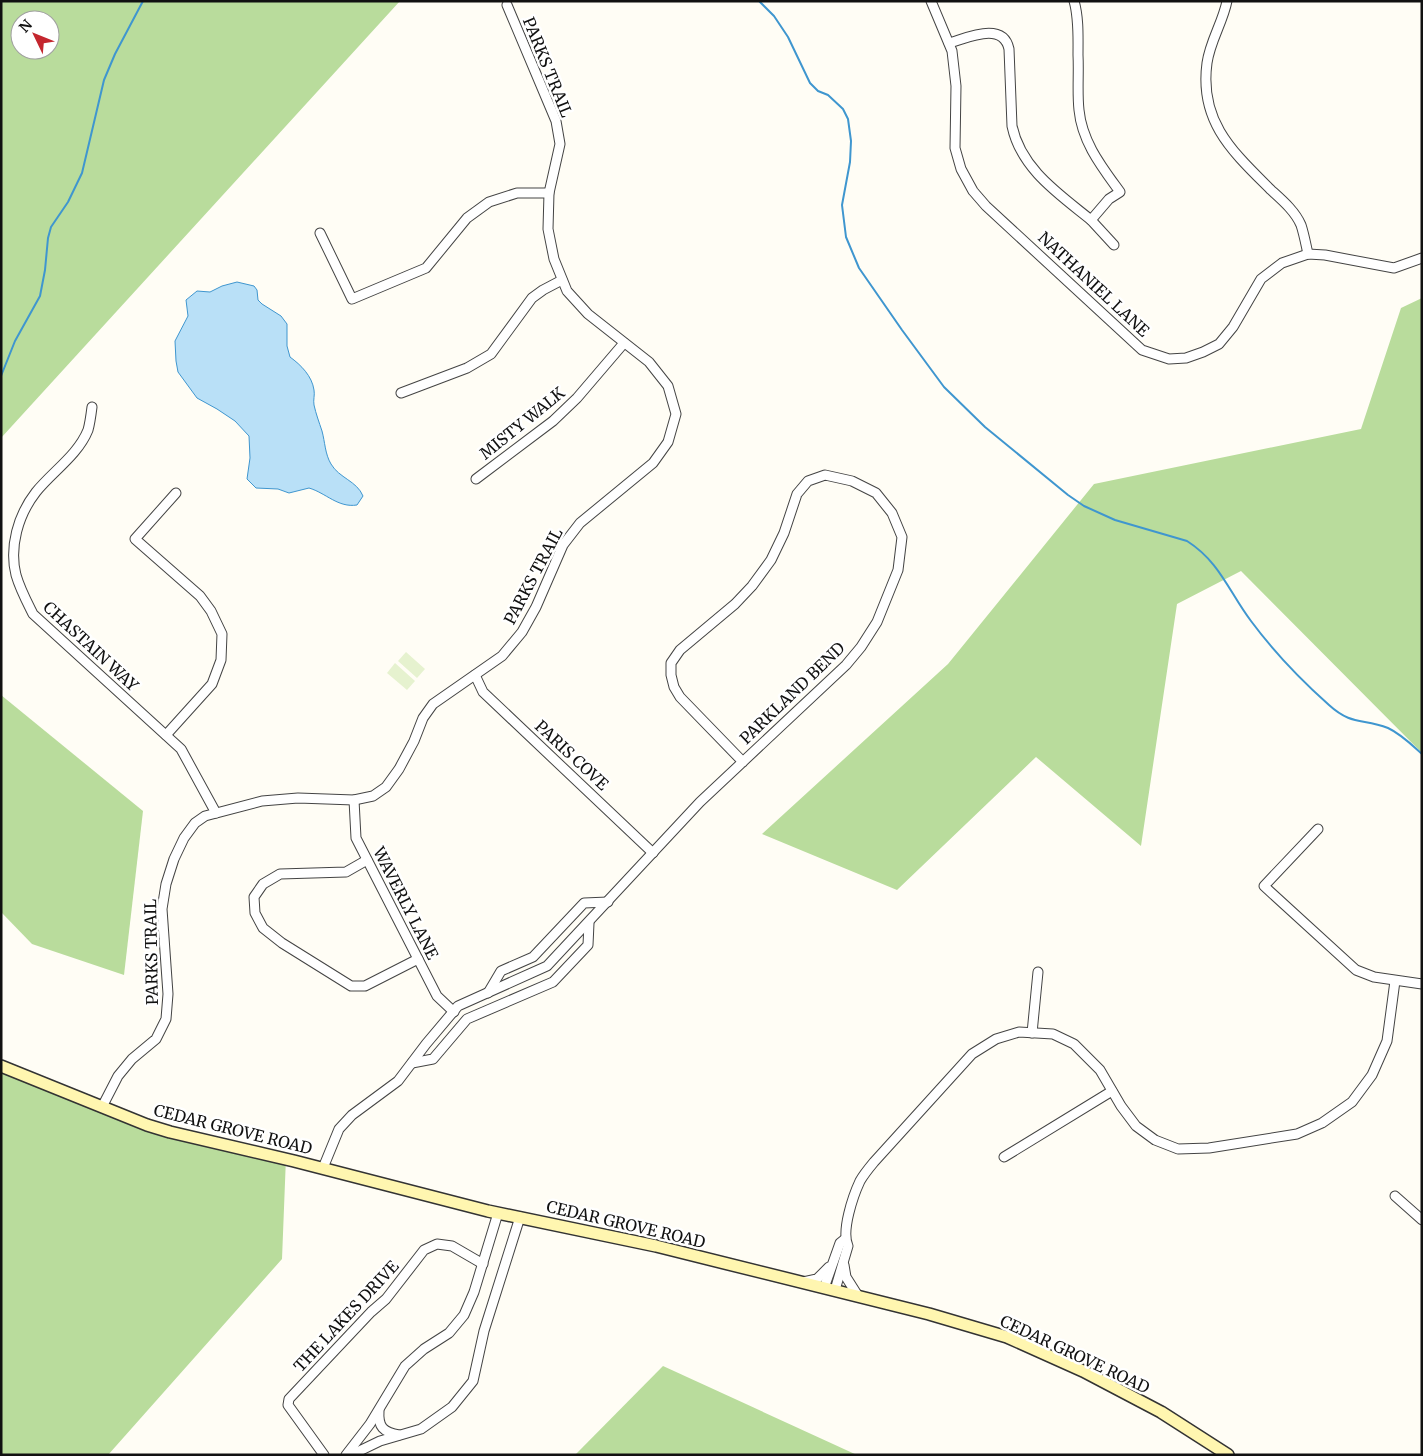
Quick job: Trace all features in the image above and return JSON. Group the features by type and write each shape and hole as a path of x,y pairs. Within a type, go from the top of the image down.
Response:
{"main road":[{"name":"CEDAR GROVE ROAD","path":"1,1066 170,1132 323,1168 498,1213 643,1243 930,1314 1007,1337 1083,1371 1161,1412 1228,1455"}],"street":[{"name":"NATHANIEL LANE","path":"932,1 952,51 956,86 955,148 961,169 973,191 986,206 1142,350 1169,359 1186,358 1219,344 1233,327 1261,279 1282,263 1308,254 1325,255 1394,268 1422,258"},
{"path":"1074,1 1076,9 1079,110 1084,132 1096,160 1120,192 1109,199 1091,220"},
{"path":"1228,1 1213,39 1207,63 1206,89 1212,114 1222,137 1236,155 1289,207 1300,224 1308,254"},
{"name":"PARKS TRAIL","path":"102,1107 118,1076 132,1059 156,1039 166,1019 168,994 162,908 166,884 174,859 195,823 205,816 262,801 298,798 354,800 373,796 386,786 399,769 423,718 433,704 502,656 522,632 536,607 563,545 580,523 653,463 668,442 676,414 668,386 649,362 588,314 567,291 554,259 548,229 549,193 560,144 556,121 506,5"},
{"path":"949,43 992,33 1004,38 1008,42 1012,126 1020,150 1043,181 1091,220 1114,245"},
{"path":"320,233 352,299 426,268 467,218 489,202 517,193 549,193"},
{"path":"401,394 467,368 491,354 532,298 562,280"},
{"name":"MISTY WALK","path":"476,479 553,421 578,398 624,343"},
{"name":"CHASTAIN WAY","path":"92,407 88,430 77,447 36,493 25,511 15,534 16,575 22,593 33,614 182,749 216,813"},
{"name":"PARKLAND BEND","path":"323,1168 339,1129 352,1115 398,1081 458,1006 547,966 700,802 743,762 846,665 861,648 878,622 898,570 902,537 892,513 876,493 852,481 825,475 808,481 797,494 784,533 771,560 735,604 680,650 671,663 674,688 680,697 743,762"},
{"path":"166,735 212,684 221,660 222,634 211,611 200,596 135,539 176,493"},
{"name":"PARIS COVE","path":"475,675 483,692 654,853"},
{"name":"WAVERLY LANE","path":"354,800 356,838 437,996 454,1012"},
{"path":"1318,829 1264,886 1356,970 1374,977 1422,984"},
{"path":"368,860 346,872 280,874 263,884 254,897 255,913 263,928 282,943 351,986 365,986 418,959"},
{"path":"488,994 501,970 534,957 584,903 608,902"},
{"path":"412,1063 433,1059 467,1019 553,982 588,945 589,923"},
{"path":"1032,1032 1038,972"},
{"path":"829,1289 839,1260 848,1246 845,1239 850,1212 861,1181 880,1154 972,1054 996,1039 1019,1032 1032,1032 1053,1034 1074,1044 1100,1070 1121,1106 1136,1126 1155,1140 1178,1149 1209,1148 1297,1134 1322,1123 1352,1102 1372,1075 1387,1041 1395,981"},
{"path":"1004,1157 1112,1091"},
{"path":"1395,1196 1422,1220"},
{"path":"346,1455 370,1424 405,1366 424,1349 449,1333 464,1315 474,1292 498,1213"},
{"path":"351,1455 380,1441 420,1429 452,1407 472,1381 484,1331 520,1217"},
{"name":"THE LAKES DRIVE","path":"324,1455 288,1405 289,1399 371,1312 386,1299 424,1250 437,1244 452,1246 483,1264"},
{"path":"802,1282 817,1279 839,1260"},
{"path":"839,1260 846,1277 858,1296"},
{"path":"379,1408 378,1421 382,1429 391,1434 400,1435"}],"green space":[{"path":"1,1 400,1 1,438"},
{"path":"1422,298 1422,753 1241,571 1177,604 1141,846 1036,757 897,890 762,834 948,664 1094,484 1361,429 1401,308"},
{"path":"406,652 425,669 417,678 398,661"},
{"path":"395,663 415,681 407,690 387,673"},
{"path":"1,695 143,811 124,975 32,944 1,912"},
{"path":"1,1068 155,1125 286,1157 282,1259 108,1455 1,1455"},
{"path":"663,1366 857,1455 575,1455"}],"water":[{"path":"237,282 254,286 257,290 258,300 281,316 287,324 287,346 290,357 305,371 313,385 314,405 329,460 334,469 360,491 363,496 357,505 338,502 309,488 289,493 278,489 256,488 247,479 250,458 249,436 235,421 197,398 178,372 175,341 188,316 186,300 197,291 210,292"}],"waterway":[{"path":"1,376 15,341 40,296 51,227 68,202 82,173 104,80 115,54 143,1"},
{"path":"759,1 774,16 788,37 810,83 818,91 828,95 843,109 848,119 851,141 850,162 842,205 846,237 859,268 944,387 985,427 1084,506 1115,520 1187,541 1198,549 1216,568 1243,610 1269,644 1337,712 1351,719 1393,730 1422,754"}]}
